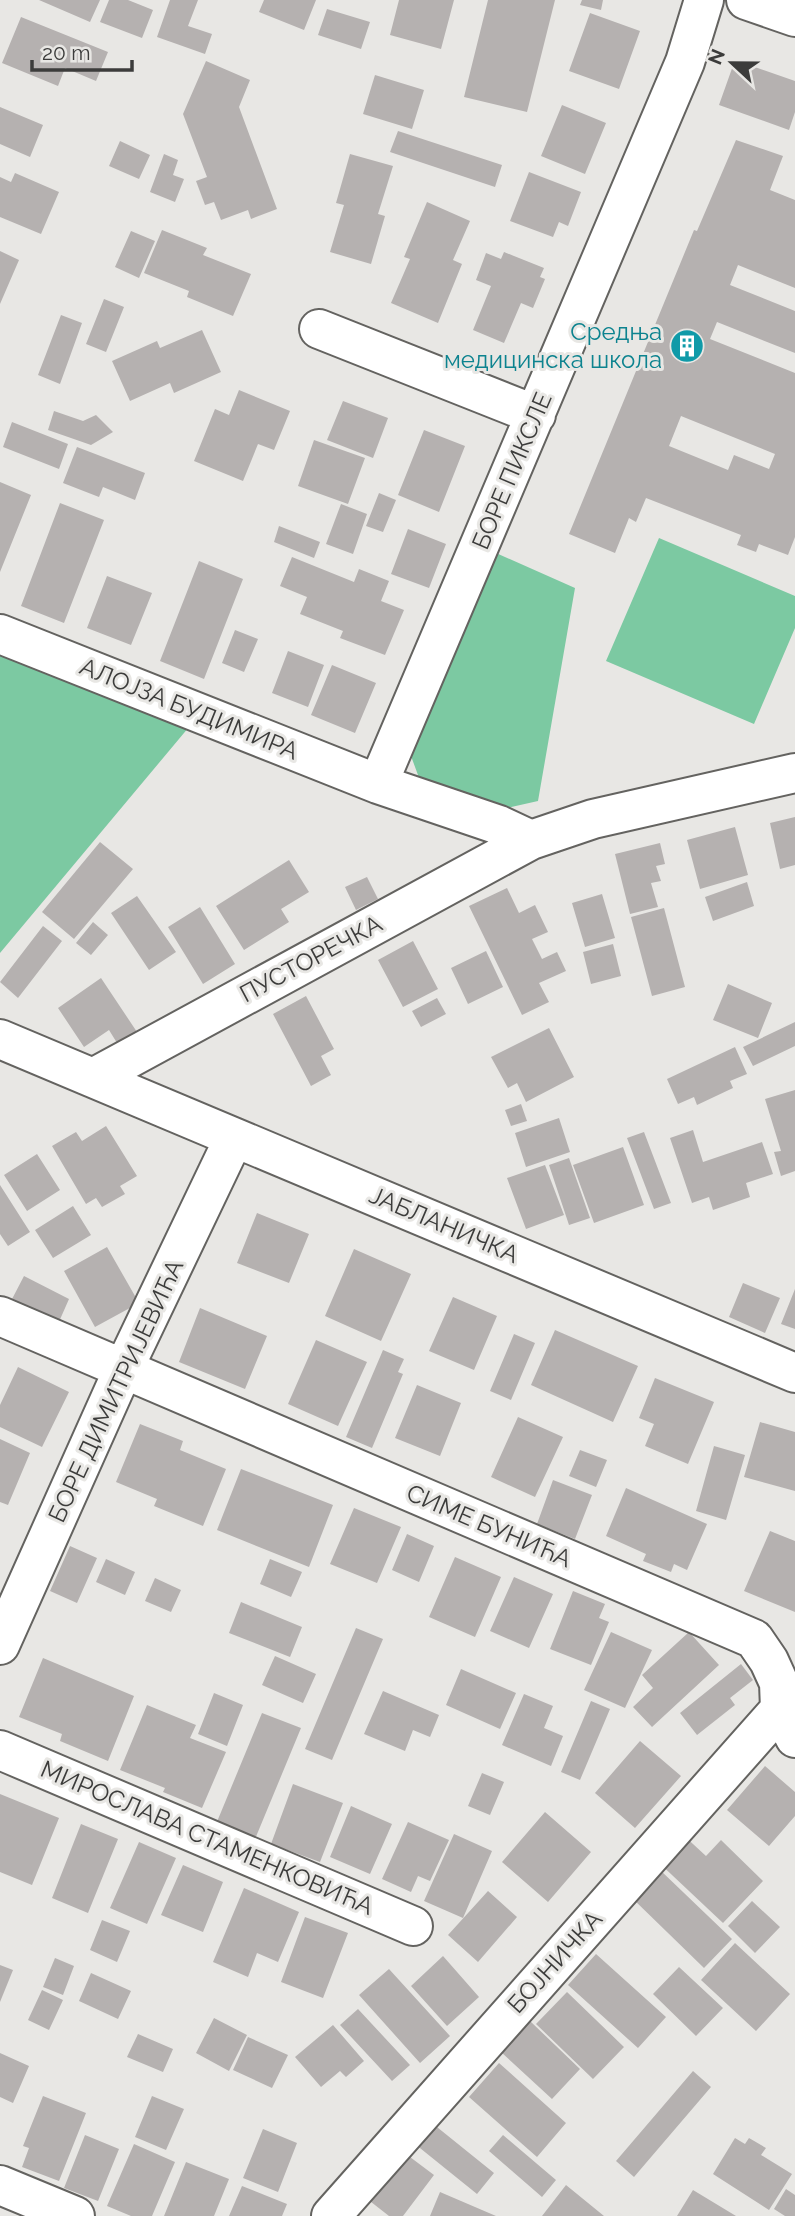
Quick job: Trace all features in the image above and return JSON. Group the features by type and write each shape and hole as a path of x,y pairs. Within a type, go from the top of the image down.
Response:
{"street":[{"name":"БОРЕ ПИКСЛЕ","path":"378,783 685,62 704,0"},
{"path":"746,0 795,17"},
{"path":"319,329 536,415"},
{"name":"АЛОЈЗА БУДИМИРА","path":"0,634 378,783"},
{"name":"ПУСТОРЕЧКА","path":"93,1077 530,840 593,819 795,773"},
{"path":"378,783 487,820 530,840"},
{"name":"ЈАБЛАНИЧКА","path":"0,1039 795,1373"},
{"name":"БОРЕ ДИМИТРИЈЕВИЋА","path":"0,1645 123,1370 234,1138"},
{"path":"0,1316 123,1370"},
{"name":"СИМЕ БУНИЋА","path":"123,1370 754,1639 769,1661 779,1683 788,1723"},
{"name":"БОЈНИЧКА","path":"331,2216 788,1723"},
{"name":"МИРОСЛАВА СТАМЕНКОВИЋА","path":"0,1749 413,1926"},
{"path":"0,2185 75,2216"}],"green space":[{"path":"659,538 795,596 795,628 754,724 606,661"},
{"path":"496,553 575,588 538,801 494,811 422,786 411,756"},
{"path":"0,652 189,727 0,953"}],"building":[{"path":"39,0 100,0 90,22"},
{"path":"109,0 128,0 153,10 142,38 100,22"},
{"path":"170,0 198,0 188,26 212,34 205,54 157,37"},
{"path":"264,0 316,0 304,30 259,12"},
{"path":"399,0 454,0 441,49 390,35"},
{"path":"488,0 555,0 527,112 464,97"},
{"path":"582,0 603,0 601,10 580,5"},
{"path":"327,9 370,22 361,49 318,35"},
{"path":"590,13 640,31 619,89 569,71"},
{"path":"21,17 108,52 96,81 65,68 58,86 2,63"},
{"path":"735,60 795,81 795,112 789,130 719,105"},
{"path":"206,61 250,80 239,107 277,209 251,219 248,210 221,220 214,202 205,205 196,181 207,177 183,114"},
{"path":"375,75 424,90 412,129 363,114"},
{"path":"562,105 606,123 585,174 541,156"},
{"path":"0,107 43,125 30,157 0,144"},
{"path":"398,131 502,165 495,187 390,152"},
{"name":"Средња медицинска школа","path":"736,140 783,156 770,190 795,200 795,288 738,265 730,285 795,311 795,353 717,322 710,339 795,373 795,537 788,555 759,544 756,552 737,545 741,535 646,498 636,522 629,518 615,553 569,534 694,230 697,231","holes":["681,416 775,454 769,469 734,455 728,470 669,446"]},
{"path":"120,141 150,155 139,179 109,166"},
{"path":"164,154 178,160 173,175 184,179 175,202 150,192"},
{"path":"350,154 393,166 378,214 385,216 371,264 330,252 344,205 336,203"},
{"path":"529,172 581,192 568,226 559,222 553,237 510,221"},
{"path":"15,173 59,192 41,234 0,217 0,177 11,182"},
{"path":"427,202 470,221 453,260 462,264 438,323 391,303 410,259 404,257"},
{"path":"162,230 207,248 203,255 251,274 233,316 187,297 189,291 144,273"},
{"path":"131,231 155,241 139,278 115,267"},
{"path":"0,251 19,260 0,304"},
{"path":"504,252 544,268 540,277 545,279 533,308 521,303 504,343 473,330 491,286 476,280 486,253 501,259"},
{"path":"104,299 124,307 106,352 86,344"},
{"path":"61,315 82,323 60,384 38,375"},
{"path":"202,330 221,372 174,393 170,383 130,401 112,361 157,341 160,348"},
{"path":"239,390 290,411 274,450 258,444 243,481 194,461 215,409 229,415"},
{"path":"343,401 388,418 373,458 327,440"},
{"path":"54,411 83,421 96,415 113,432 91,445 48,430"},
{"path":"12,422 68,444 59,469 3,447"},
{"path":"424,430 465,446 439,512 398,495"},
{"path":"314,440 365,458 348,504 298,486"},
{"path":"77,447 145,473 135,500 103,487 99,497 63,483"},
{"path":"0,482 31,495 0,572"},
{"path":"379,493 396,500 383,532 366,526"},
{"path":"60,503 104,520 64,623 21,606"},
{"path":"341,504 367,514 353,554 326,544"},
{"path":"279,526 320,542 314,558 274,542"},
{"path":"408,529 446,544 429,588 391,574"},
{"path":"292,557 354,582 359,569 389,581 381,601 404,610 385,655 340,638 343,631 300,614 307,597 280,586"},
{"path":"199,561 243,579 204,679 160,661"},
{"path":"107,576 152,593 131,645 87,628"},
{"path":"235,630 258,639 244,672 222,663"},
{"path":"288,651 324,665 308,707 272,693"},
{"path":"332,665 376,683 355,733 311,715"},
{"path":"795,817 795,865 780,869 770,823"},
{"path":"735,827 748,875 700,889 687,840"},
{"path":"100,842 133,869 74,939 42,912"},
{"path":"660,843 665,864 656,866 661,881 651,883 658,907 630,914 615,854"},
{"path":"289,860 309,892 281,909 289,922 244,950 216,906"},
{"path":"367,877 378,899 356,910 345,887"},
{"path":"747,882 754,906 713,921 705,897"},
{"path":"507,888 519,913 535,905 548,932 532,939 542,959 557,952 566,971 539,983 549,1002 522,1015 469,906"},
{"path":"602,894 615,938 585,947 572,903"},
{"path":"137,896 176,952 149,970 111,913"},
{"path":"200,907 235,964 203,984 168,927"},
{"path":"664,908 685,987 652,996 631,917"},
{"path":"93,922 108,935 91,955 76,943"},
{"path":"43,926 62,941 18,998 0,982"},
{"path":"413,941 438,989 403,1007 378,960"},
{"path":"613,944 621,976 591,984 583,952"},
{"path":"486,951 503,987 468,1004 451,968"},
{"path":"101,978 141,1038 122,1051 109,1030 84,1047 58,1008"},
{"path":"728,984 772,1003 758,1038 713,1020"},
{"path":"306,996 334,1049 321,1056 331,1075 311,1086 273,1014"},
{"path":"437,998 446,1014 421,1027 412,1011"},
{"path":"795,1022 795,1046 753,1066 743,1047"},
{"path":"549,1028 574,1077 526,1102 517,1083 508,1088 491,1057"},
{"path":"735,1047 747,1074 730,1081 733,1088 697,1105 694,1097 678,1104 667,1079"},
{"path":"795,1090 795,1171 781,1176 774,1152 781,1151 765,1099"},
{"path":"521,1104 527,1121 511,1126 505,1110"},
{"path":"559,1118 570,1152 526,1167 515,1133"},
{"path":"106,1126 137,1176 120,1186 125,1194 102,1207 96,1198 86,1204 52,1146 76,1132 82,1141"},
{"path":"693,1130 703,1162 762,1142 773,1174 746,1183 750,1197 713,1210 709,1197 692,1203 670,1138"},
{"path":"644,1132 671,1203 654,1209 627,1138"},
{"path":"623,1147 644,1205 594,1223 573,1165"},
{"path":"37,1154 60,1190 27,1211 4,1175"},
{"path":"569,1158 590,1218 569,1225 549,1165"},
{"path":"545,1165 564,1215 526,1229 507,1178"},
{"path":"0,1185 30,1232 8,1246 0,1234"},
{"path":"73,1206 91,1235 53,1258 35,1230"},
{"path":"257,1213 309,1234 289,1283 237,1263"},
{"path":"107,1247 139,1303 95,1327 64,1271"},
{"path":"354,1249 411,1274 381,1341 325,1316"},
{"path":"24,1276 69,1299 58,1324 11,1301"},
{"path":"743,1283 780,1298 765,1333 729,1317"},
{"path":"795,1289 795,1329 781,1324"},
{"path":"453,1297 497,1316 474,1370 429,1351"},
{"path":"200,1308 267,1336 245,1389 179,1362"},
{"path":"555,1330 638,1366 613,1422 531,1385"},
{"path":"514,1334 535,1343 511,1400 490,1391"},
{"path":"316,1340 367,1362 338,1426 288,1404"},
{"path":"383,1350 404,1359 398,1372 403,1374 372,1448 346,1437"},
{"path":"18,1367 69,1392 42,1447 0,1427 0,1405"},
{"path":"655,1378 714,1402 688,1464 645,1446 654,1424 639,1418"},
{"path":"417,1385 461,1403 440,1456 395,1438"},
{"path":"518,1417 563,1437 535,1497 491,1477"},
{"path":"760,1422 795,1432 795,1491 744,1477"},
{"path":"140,1424 183,1441 180,1450 226,1469 203,1526 154,1506 157,1499 116,1482"},
{"path":"0,1439 30,1453 8,1505 0,1502"},
{"path":"714,1446 745,1455 726,1520 696,1511"},
{"path":"580,1450 607,1460 596,1487 569,1476"},
{"path":"241,1469 333,1505 309,1567 217,1530"},
{"path":"553,1480 592,1495 575,1539 537,1524"},
{"path":"626,1488 707,1524 687,1570 674,1564 671,1572 643,1561 646,1554 606,1536"},
{"path":"354,1508 401,1527 377,1583 330,1564"},
{"path":"770,1531 795,1541 795,1612 744,1591"},
{"path":"407,1534 434,1546 419,1582 392,1570"},
{"path":"70,1546 97,1558 77,1603 50,1591"},
{"path":"455,1557 501,1577 475,1637 429,1617"},
{"path":"106,1559 135,1572 125,1595 96,1582"},
{"path":"270,1559 302,1572 291,1597 260,1584"},
{"path":"514,1577 553,1594 529,1648 490,1631"},
{"path":"155,1578 181,1590 171,1612 145,1601"},
{"path":"573,1591 605,1604 599,1618 609,1622 591,1665 550,1649"},
{"path":"241,1602 302,1627 290,1657 229,1633"},
{"path":"356,1628 383,1639 332,1760 305,1749"},
{"path":"611,1632 652,1650 625,1708 584,1690"},
{"path":"689,1632 719,1665 652,1727 633,1707 653,1688 642,1675"},
{"path":"275,1656 316,1674 303,1703 262,1685"},
{"path":"43,1658 134,1696 108,1761 60,1741 62,1734 19,1717"},
{"path":"741,1664 753,1680 730,1698 735,1705 697,1735 680,1713"},
{"path":"461,1669 516,1693 500,1729 446,1705"},
{"path":"383,1691 439,1715 430,1737 413,1730 405,1751 364,1734"},
{"path":"214,1693 243,1705 227,1746 198,1734"},
{"path":"524,1694 553,1706 544,1728 563,1736 551,1766 502,1745"},
{"path":"591,1701 610,1709 580,1780 561,1772"},
{"path":"147,1705 196,1725 190,1738 226,1752 202,1808 163,1792 165,1788 120,1770"},
{"path":"262,1713 301,1728 253,1844 214,1829"},
{"path":"640,1741 681,1776 635,1828 595,1793"},
{"path":"765,1766 795,1792 795,1816 769,1846 727,1810"},
{"path":"482,1773 504,1782 490,1815 468,1806"},
{"path":"293,1784 343,1803 320,1862 271,1844"},
{"path":"0,1794 59,1818 32,1885 0,1872"},
{"path":"351,1806 392,1824 370,1874 330,1857"},
{"path":"545,1812 591,1852 548,1902 502,1862"},
{"path":"408,1822 449,1840 430,1881 418,1876 411,1892 382,1879"},
{"path":"81,1824 118,1839 88,1913 52,1898"},
{"path":"680,1832 706,1856 721,1840 763,1881 723,1923 655,1859"},
{"path":"454,1834 492,1851 463,1918 424,1901"},
{"path":"139,1842 176,1858 147,1924 110,1908"},
{"path":"183,1865 223,1882 203,1932 161,1915"},
{"path":"659,1869 732,1939 704,1968 631,1897"},
{"path":"244,1888 299,1912 278,1962 257,1953 248,1977 213,1962"},
{"path":"488,1891 517,1917 478,1962 448,1935"},
{"path":"752,1901 780,1927 755,1953 728,1926"},
{"path":"305,1917 348,1933 323,1998 281,1982"},
{"path":"102,1920 130,1931 117,1962 90,1950"},
{"path":"735,1943 790,1994 756,2031 701,1980"},
{"path":"596,1954 666,2017 638,2048 568,1985"},
{"path":"443,1956 479,1997 447,2026 411,1986"},
{"path":"55,1958 74,1966 63,1995 43,1987"},
{"path":"0,1965 13,1970 0,2002"},
{"path":"679,1967 723,2008 696,2036 653,1994"},
{"path":"389,1969 450,2036 420,2063 359,1995"},
{"path":"91,1973 131,1991 118,2019 79,2001"},
{"path":"42,1990 63,2000 49,2030 28,2020"},
{"path":"567,1992 624,2047 593,2079 536,2024"},
{"path":"358,2009 410,2065 392,2081 340,2025"},
{"path":"214,2018 247,2035 229,2071 196,2053"},
{"path":"530,2021 580,2069 552,2099 501,2052"},
{"path":"333,2025 364,2061 346,2077 340,2071 321,2087 295,2057"},
{"path":"138,2034 173,2049 163,2072 127,2057"},
{"path":"248,2037 288,2055 272,2088 233,2070"},
{"path":"0,2053 29,2066 13,2103 0,2097"},
{"path":"499,2063 566,2123 537,2157 469,2097"},
{"path":"693,2071 711,2087 634,2177 616,2161"},
{"path":"43,2096 86,2113 59,2181 22,2167 29,2148 23,2146"},
{"path":"152,2096 184,2109 166,2150 135,2137"},
{"path":"427,2119 494,2173 477,2194 410,2140"},
{"path":"263,2129 297,2143 278,2192 243,2178"},
{"path":"85,2135 119,2149 98,2201 64,2188"},
{"path":"503,2135 556,2180 542,2197 489,2151"},
{"path":"735,2138 745,2144 749,2138 766,2148 761,2155 792,2174 769,2210 713,2174"},
{"path":"134,2144 175,2162 152,2216 131,2216 107,2206"},
{"path":"402,2151 434,2175 403,2216 389,2216 366,2198"},
{"path":"186,2162 229,2179 214,2216 164,2216"},
{"path":"566,2185 604,2216 542,2216"},
{"path":"242,2186 287,2204 282,2216 229,2216"},
{"path":"786,2189 795,2195 795,2216 785,2216 774,2209"},
{"path":"693,2190 736,2216 677,2216"},
{"path":"440,2192 496,2216 430,2216"}],"place":[{"name":"Средња медицинска школа","path":"687,346"}]}
